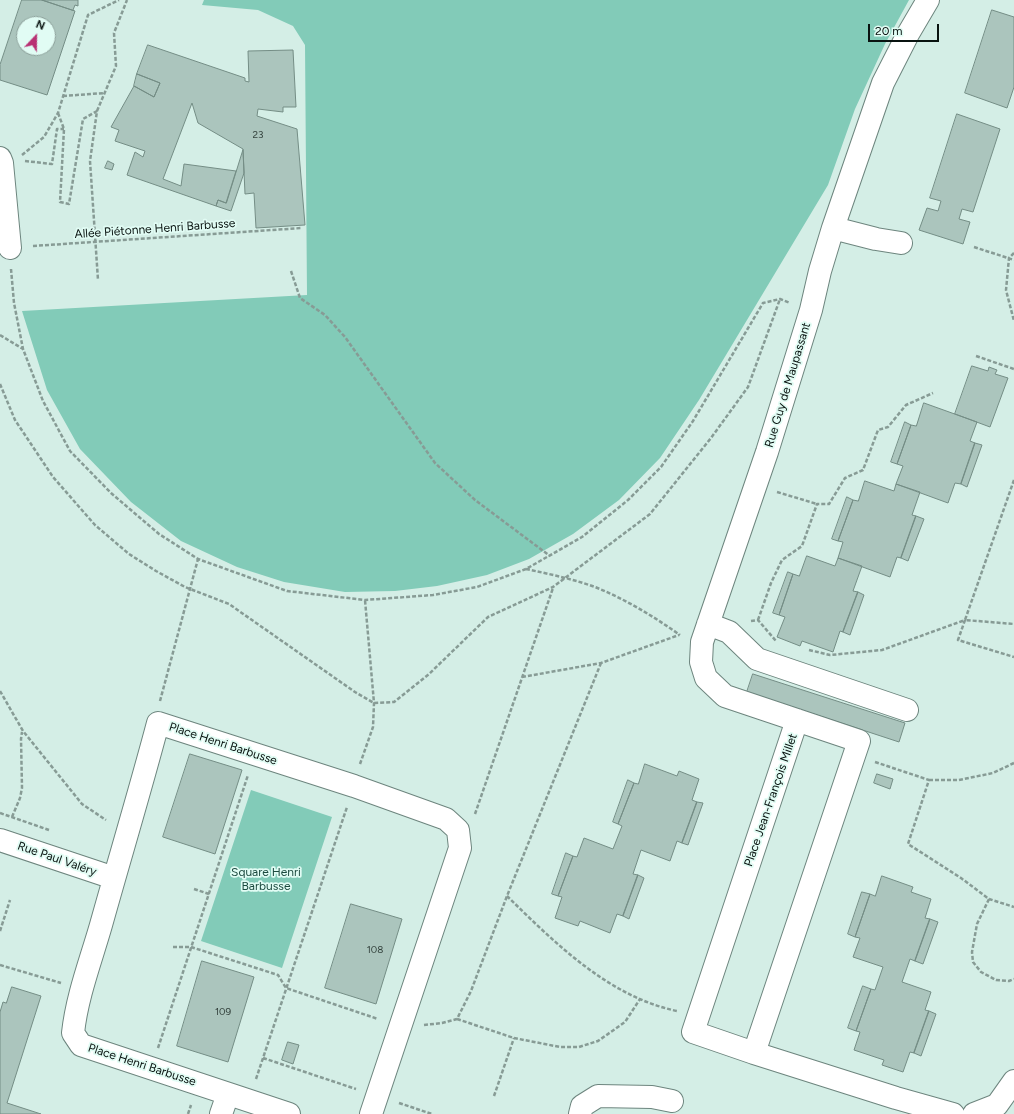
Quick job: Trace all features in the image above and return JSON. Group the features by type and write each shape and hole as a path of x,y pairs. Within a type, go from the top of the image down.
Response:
{"street":[{"name":"Rue Guy de Maupassant","path":"797,720 725,696 706,678 701,662 702,642 756,485 811,310 820,271 833,228 883,84 908,34 928,0"},
{"path":"6,160 10,248"},
{"path":"833,228 876,239 901,243"},
{"path":"708,624 728,632 757,659 907,710"},
{"name":"Place Jean-François Millet","path":"754,1053 859,741 797,720 693,1032 754,1053 896,1098 953,1114"},
{"name":"Place Henri Barbusse","path":"275,1112 249,1101 81,1045 73,1033 74,1018 158,723 354,786 446,819 458,830 460,848 374,1105"},
{"name":"Rue Paul Valéry","path":"0,840 114,878"},
{"path":"974,1114 997,1105 1014,1081"},
{"path":"221,1114 228,1094"},
{"path":"580,1114 582,1106 598,1096 652,1097 672,1101"}],"path":[{"path":"6,160 44,137 58,113 88,15 119,0"},
{"path":"98,280 90,161 97,111 116,66 114,33 127,0"},
{"path":"63,96 105,93"},
{"path":"58,113 64,129 60,202 69,204 83,119 97,111"},
{"path":"6,160 52,164 57,129 64,129"},
{"name":"Allée Piétonne Henri Barbusse","path":"10,248 302,228"},
{"path":"974,247 1014,260"},
{"path":"10,248 12,285 23,349 42,401 70,451 111,493 158,534 198,559 287,591 365,600 433,595 476,587 526,569 582,537 628,500 661,467 693,421 763,303 780,299 811,310"},
{"path":"1014,253 1009,258 1006,290 1014,321"},
{"path":"290,271 300,298 325,315 345,337 435,463 475,500 550,556"},
{"path":"0,384 15,420 53,478 95,525 129,554 156,571 190,589 229,604 355,692 374,703 394,702 429,674 488,617 498,611 553,588 650,514 711,438 748,387 780,299"},
{"path":"0,335 23,349"},
{"path":"976,356 1014,370"},
{"path":"756,485 817,504 830,504 845,478 863,470 878,430 888,427 906,405 933,393"},
{"path":"1014,480 958,640 1014,657"},
{"path":"758,620 771,583 782,560 802,546 817,504"},
{"path":"158,723 160,703 198,559"},
{"path":"522,678 602,663 680,635 659,620 632,604 595,587 566,578 526,569"},
{"path":"460,848 478,806 553,588"},
{"path":"249,1101 373,727 374,703 365,600"},
{"path":"728,632 735,626 758,620"},
{"path":"758,620 780,645"},
{"path":"808,650 830,655 882,650 965,620 1014,624"},
{"path":"0,691 23,731 82,804 109,822 129,829"},
{"path":"12,817 20,798 22,788 21,739 23,731"},
{"path":"152,1068 255,754"},
{"path":"854,756 929,780 959,780 993,773 1014,763"},
{"path":"929,780 908,844 961,878 990,900 1014,907"},
{"path":"194,889 209,894"},
{"path":"507,896 547,935 594,973 640,1000 669,1009 698,1015"},
{"path":"0,931 10,900"},
{"path":"990,900 977,924 972,952 973,962 981,972 996,980 1009,982 1014,979"},
{"path":"0,965 82,990"},
{"path":"457,1019 514,1038 560,1047 579,1048 598,1041 625,1022 640,1000"},
{"path":"494,1096 514,1038"},
{"path":"263,1058 374,1105 432,1114"}],"green space":[{"path":"204,0 909,0 885,44 855,109 828,185 699,400 660,458 619,500 573,534 529,559 487,575 437,586 395,591 345,592 284,582 237,567 181,541 131,502 80,449 47,390 22,311 307,295 305,45 293,26 258,10 202,5"},
{"name":"Square Henri Barbusse","path":"251,790 332,817 282,968 201,941"}],"building":[{"path":"22,0 42,0 75,11 47,95 0,80 0,65 16,18 16,56 56,56 56,16 17,16"},
{"path":"42,0 78,0 78,6 75,5 73,10"},
{"path":"992,10 1014,17 1014,87 1007,108 965,93"},
{"path":"148,45 245,78 245,81 249,82 248,51 293,50 296,107 283,107 283,112 258,109 257,116 297,129 305,225 256,228 254,193 245,194 243,149 198,123 192,103 163,179 181,186 184,164 236,171 226,203 218,200 216,206 127,175 135,152 143,157 145,151 115,141 119,130 111,127 134,86 154,97 160,83 137,74"},
{"path":"137,74 160,83 154,97 134,86"},
{"path":"957,114 1000,129 973,212 962,209 959,219 970,222 963,244 919,230 927,208 938,211 941,201 930,198"},
{"path":"243,150 244,173 231,211 216,206 218,200 226,203"},
{"path":"108,161 114,164 112,170 105,168"},
{"path":"972,366 988,371 989,367 997,370 995,374 1008,378 990,427 955,414"},
{"path":"924,403 977,422 970,441 975,443 961,484 955,483 948,503 896,484 903,466 897,464 911,425 916,426"},
{"path":"905,422 911,425 897,464 891,462"},
{"path":"975,443 982,445 967,487 961,484"},
{"path":"865,481 894,491 896,484 920,492 912,515 916,516 901,558 897,557 890,577 838,558 843,542 838,541 853,500 858,501"},
{"path":"847,497 853,500 838,541 832,539"},
{"path":"916,516 924,519 908,561 901,558"},
{"path":"807,556 835,566 838,558 862,566 853,591 858,592 843,632 840,631 833,652 802,641 800,646 777,637 785,617 779,615 793,574 799,576"},
{"path":"788,572 793,574 779,615 773,613"},
{"path":"858,592 864,595 850,635 843,632"},
{"path":"753,674 905,723 899,742 747,692"},
{"path":"190,754 242,770 215,854 163,837"},
{"path":"645,764 677,776 679,771 699,779 692,800 697,802 682,843 677,841 670,861 641,850 633,874 638,875 623,916 617,914 610,933 580,921 578,926 555,918 562,897 558,896 573,856 577,857 584,838 613,849 622,826 618,824 634,783 638,784"},
{"path":"877,774 893,779 890,789 874,783"},
{"path":"628,780 634,783 618,824 613,822"},
{"path":"697,802 703,803 688,845 682,843"},
{"path":"566,853 573,856 558,896 552,894"},
{"path":"638,875 644,878 629,919 623,916"},
{"path":"882,876 913,887 911,892 931,899 925,918 930,919 915,961 910,959 902,982 931,992 925,1010 929,1011 914,1053 910,1052 903,1072 882,1065 884,1060 854,1050 860,1032 856,1031 871,989 875,990 883,967 853,957 860,938 855,937 870,894 875,896"},
{"path":"862,892 870,894 855,937 848,934"},
{"path":"351,904 402,919 376,1004 325,988"},
{"path":"930,919 938,922 923,964 915,961"},
{"path":"202,961 254,977 228,1062 177,1046"},
{"path":"863,986 871,989 856,1031 848,1028"},
{"path":"12,987 41,996 7,1103 41,1114 0,1114 0,1012 3,1002 6,1003"},
{"path":"929,1011 936,1014 921,1056 914,1053"},
{"path":"288,1042 299,1045 293,1064 282,1060"}]}
